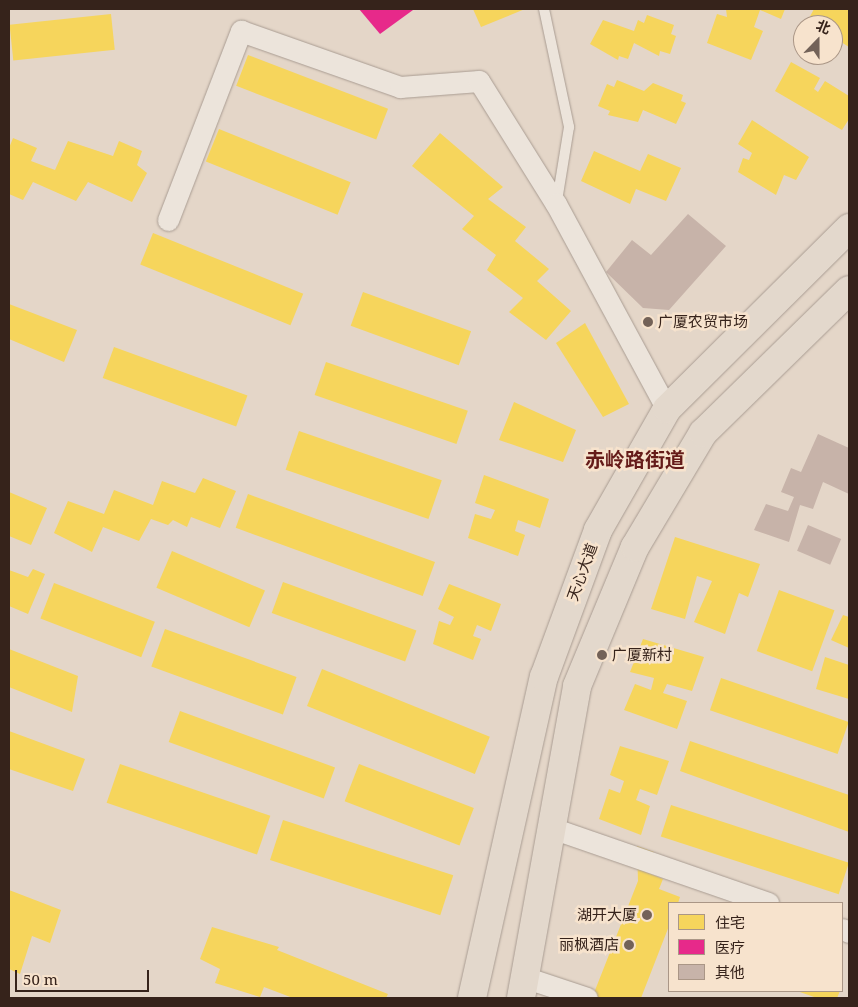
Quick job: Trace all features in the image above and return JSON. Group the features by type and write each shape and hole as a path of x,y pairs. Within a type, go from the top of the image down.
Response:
{"main road":[{"name":"天心大道","path":"472,998 544,677 598,530 667,409 849,228"},
{"path":"524,988 549,827 577,686 635,547 703,433 849,290"}],"street":[{"path":"168,220 241,31 400,87 480,81 556,204 667,409"},
{"path":"549,827 765,902"},
{"path":"524,988 587,998"}],"lane":[{"path":"544,9 569,127 556,204"}],"building: 住宅":[{"path":"473,9 525,9 481,27"},
{"path":"726,9 785,9 781,19 760,10 754,27 763,31 751,60 707,43 717,14 727,17"},
{"path":"814,9 849,9 849,47 843,43 843,15 811,15"},
{"path":"111,14 115,50 13,60 10,25"},
{"path":"647,15 674,25 671,34 676,36 670,54 660,51 659,56 634,43 628,59 619,56 618,60 590,44 603,20 634,31 638,20 644,23"},
{"path":"248,55 388,109 376,140 236,86"},
{"path":"791,62 793,65 820,78 814,89 818,92 825,81 849,96 849,119 842,130 775,91"},
{"path":"617,80 644,91 653,83 683,95 681,101 686,103 676,124 643,110 638,122 608,115 610,111 598,106 607,84 614,87"},
{"path":"752,120 809,157 796,180 784,175 776,195 738,172 743,158 749,160 752,153 738,144"},
{"path":"219,129 351,182 338,215 206,161"},
{"path":"440,133 503,187 488,199 526,227 515,241 549,269 537,281 571,311 546,340 509,312 523,298 487,270 496,255 462,229 474,216 412,166"},
{"path":"13,138 37,148 31,161 55,170 68,141 113,156 119,141 142,151 137,165 147,173 132,202 88,182 76,201 33,182 23,200 9,194 9,148"},
{"path":"594,151 640,171 648,154 681,168 666,201 636,189 630,204 581,181"},
{"path":"153,233 303,294 290,325 140,265"},
{"path":"363,292 471,331 459,365 351,326"},
{"path":"9,304 77,330 64,362 9,339"},
{"path":"585,323 629,404 603,417 556,343"},
{"path":"114,347 247,396 236,427 103,378"},
{"path":"326,362 468,411 456,444 315,395"},
{"path":"514,402 576,430 563,462 499,440"},
{"path":"299,431 442,480 428,519 286,470"},
{"path":"484,475 549,499 540,528 518,520 515,531 525,535 518,556 468,538 475,514 491,519 495,510 475,503"},
{"path":"203,478 236,491 220,528 191,517 187,527 173,520 168,525 151,519 139,541 103,527 92,552 54,533 68,501 104,514 114,490 153,505 162,481 195,493"},
{"path":"9,492 47,508 31,545 9,536"},
{"path":"248,494 435,562 423,596 236,528"},
{"path":"675,537 760,564 748,597 739,593 725,634 694,622 712,581 697,576 685,619 651,609"},
{"path":"172,551 265,590 249,627 156,588"},
{"path":"33,569 45,574 28,614 9,606 9,570 28,577"},
{"path":"283,582 416,631 405,662 272,613"},
{"path":"54,583 155,622 141,657 40,618"},
{"path":"449,584 501,604 491,631 477,625 473,636 481,639 473,660 433,644 439,621 450,625 454,617 438,609"},
{"path":"779,590 834,610 812,671 757,651"},
{"path":"843,615 849,617 849,648 831,640"},
{"path":"165,629 297,677 283,714 151,667"},
{"path":"643,639 704,657 692,691 667,684 663,693 687,701 677,729 624,710 635,684 651,690 654,678 630,672"},
{"path":"9,649 78,676 72,712 9,687"},
{"path":"825,657 849,665 849,699 816,689"},
{"path":"322,669 490,737 475,774 307,706"},
{"path":"721,678 849,722 838,754 710,710"},
{"path":"180,711 335,767 324,798 169,742"},
{"path":"9,731 85,759 73,791 9,769"},
{"path":"690,741 849,795 849,832 680,771"},
{"path":"620,746 669,761 657,795 640,789 636,800 650,806 641,835 599,819 609,789 620,793 624,781 610,775"},
{"path":"120,764 270,816 257,855 107,803"},
{"path":"359,764 474,808 459,845 345,801"},
{"path":"671,805 849,863 839,894 661,836"},
{"path":"283,820 453,875 440,915 270,860"},
{"name":"湖开大厦","path":"637,846 654,852 646,872 663,879 659,889 680,897 678,902 668,902 668,929 641,998 592,998 638,881"},
{"path":"9,890 61,910 50,943 32,936 20,974 9,969"},
{"path":"212,927 279,947 277,950 388,994 386,998 293,998 264,987 260,997 215,983 220,969 200,959"},
{"path":"800,992 840,992 837,998 817,998"}],"building: 医疗":[{"path":"359,9 412,9 413,10 380,34"}],"building: 其他":[{"path":"688,214 726,246 669,310 643,308 606,272 632,240 651,255"},
{"path":"818,434 849,448 849,494 823,482 813,509 800,505 789,542 754,530 766,504 788,511 794,497 781,492 791,468 801,472"},
{"path":"808,525 841,539 830,565 797,551"}],"place":[{"name":"广厦农贸市场","path":"648,322"},
{"name":"广厦新村","path":"602,655"},
{"name":"湖开大厦","path":"647,915"},
{"name":"丽枫酒店","path":"629,945"}],"district":[{"name":"赤岭路街道","path":"635,459"}]}
